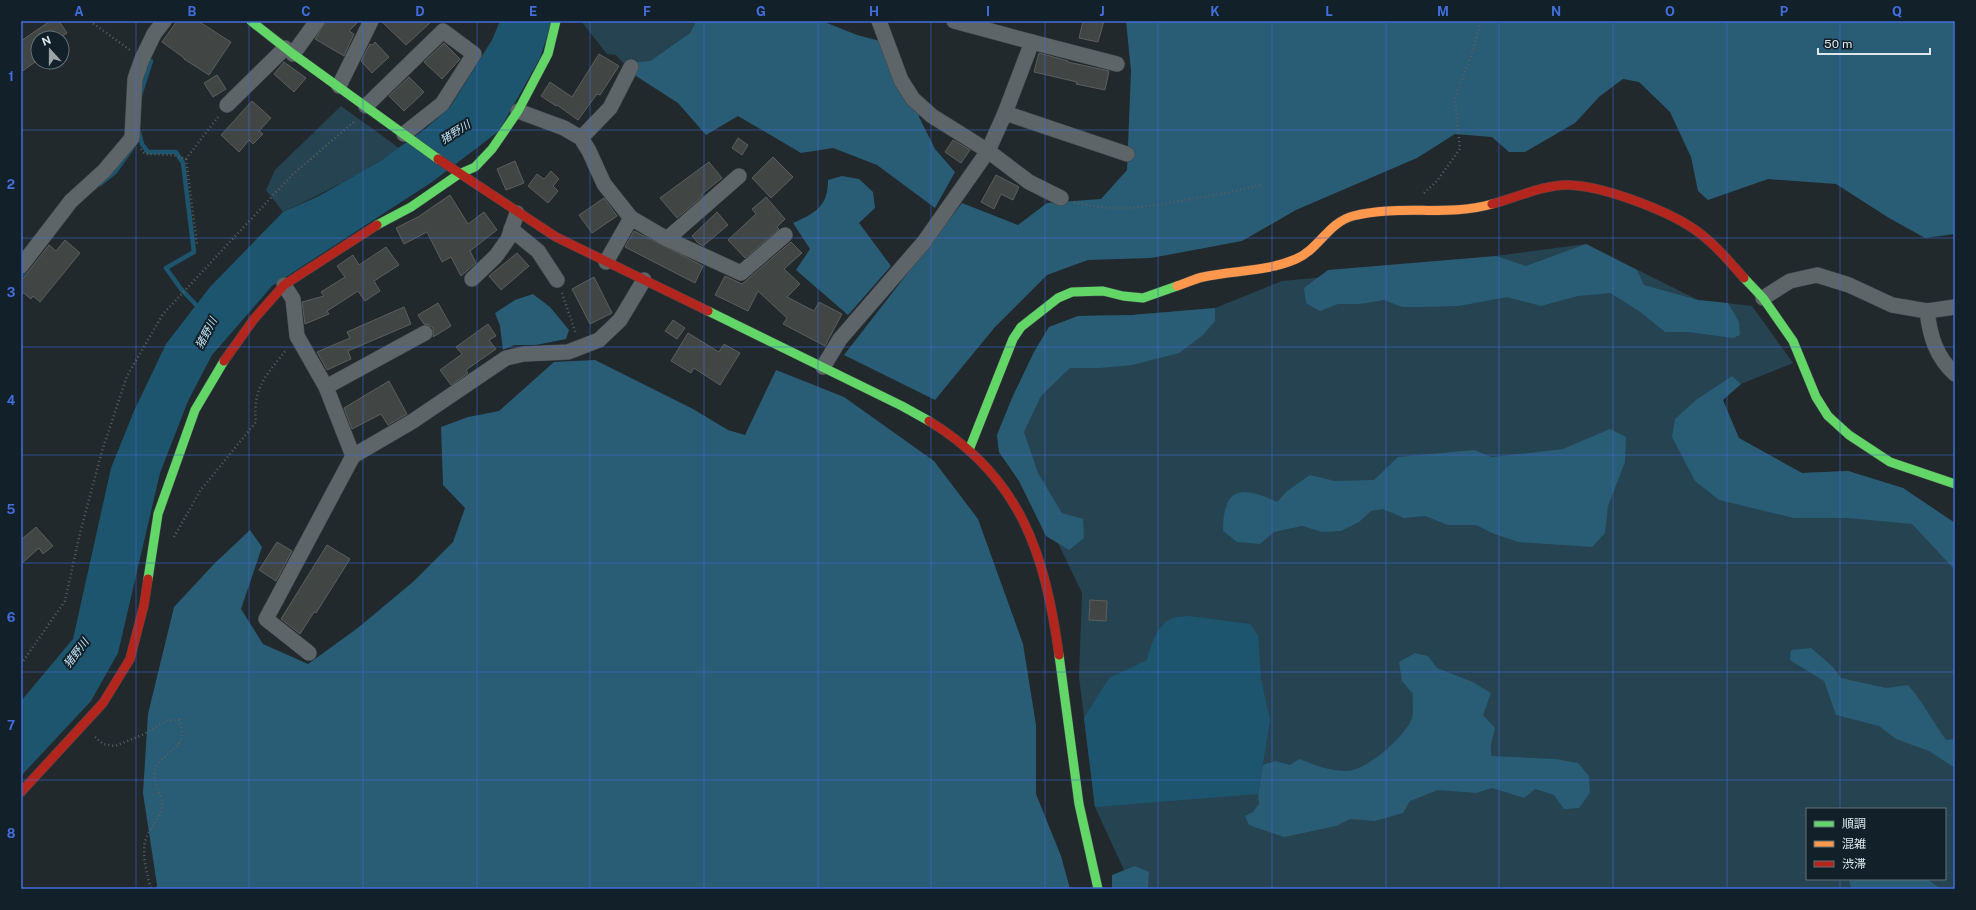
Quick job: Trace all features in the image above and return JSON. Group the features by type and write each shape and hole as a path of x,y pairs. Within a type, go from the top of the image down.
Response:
{"street":[{"path":"21,266 70,201 104,171 132,138 135,79 142,59 154,34 164,21"},
{"path":"251,21 289,51 459,174 556,237 823,367 932,422 969,450 1010,498 1023,520 1039,555 1047,582 1079,801 1086,842 1098,889"},
{"path":"227,105 289,51 317,21"},
{"path":"339,86 371,21"},
{"path":"21,792 103,703 130,659 144,605 158,514 195,410 218,370 254,319 284,285 365,231 411,207 459,174 475,168 492,149 518,111 548,54 556,21"},
{"path":"879,21 901,80 913,99 932,116 988,151 1029,182 1061,198"},
{"path":"954,21 1117,64"},
{"path":"368,107 443,31 474,54 442,104 405,135"},
{"path":"823,367 840,339 924,242 988,151 1005,113 1032,42"},
{"path":"581,138 610,108 630,67"},
{"path":"518,111 564,128 581,138 589,151 604,184 631,218 667,239 741,273 785,236"},
{"path":"1005,113 1127,154"},
{"path":"667,239 739,176"},
{"path":"969,450 1013,340 1021,327 1058,298 1072,292 1088,290 1143,298 1203,277 1275,266 1298,259 1314,246 1331,228 1352,216 1385,212 1476,208 1552,187 1569,185 1616,194 1662,212 1694,229 1720,251 1763,298 1793,341 1816,398 1828,416 1849,435 1890,462 1955,484"},
{"path":"472,279 496,256 508,239 517,213"},
{"path":"606,262 631,218"},
{"path":"511,229 538,251 557,280"},
{"path":"1763,298 1790,281 1817,275 1849,285 1892,305 1926,311 1955,307"},
{"path":"309,653 266,619 354,456 414,421 506,358 524,354 568,352 599,340 620,320 644,280"},
{"path":"284,285 292,299 297,336 326,387 354,456"},
{"path":"1926,311 1931,337 1946,366 1955,374"},
{"path":"326,387 425,333"}],"path":[{"path":"90,21 142,59"},
{"path":"1407,212 1410,206 1437,180 1460,149 1455,99 1472,53 1481,21"},
{"path":"197,245 186,159 227,105"},
{"path":"21,664 65,601 80,533 102,451 127,376 163,314 292,175 368,107"},
{"path":"132,138 145,154 173,155 186,159"},
{"path":"1061,198 1095,207 1133,209 1240,191 1263,184"},
{"path":"557,280 580,347"},
{"path":"172,540 200,491 256,422 254,409 256,395 266,374 297,336"},
{"path":"83,723 92,735 103,744 115,746 142,735 166,720 179,720 182,728 182,737 174,750 161,761 155,770 154,777 162,802 161,812 146,838 145,864 151,889"}],"shaded area":[{"path":"581,21 696,21 690,33 650,61 634,62 626,66 616,55 607,54"},
{"path":"696,21 822,21 857,35 884,42 920,101 919,117 935,149 955,172 935,208 877,165 833,148 801,153 738,116 706,135 678,103 636,76 634,62 650,61 690,33"},
{"path":"1126,21 1955,21 1955,234 1925,238 1889,218 1836,184 1768,179 1708,200 1698,191 1691,157 1670,112 1639,82 1623,79 1600,96 1575,123 1525,152 1509,152 1492,137 1455,134 1417,158 1296,210 1242,241 1151,258 1088,260 1047,275 995,327 935,400 844,355 962,203 1018,225 1047,203 1101,199 1127,170 1131,71"},
{"path":"341,106 399,148 371,166 313,198 283,212 266,190 275,170"},
{"path":"842,176 859,179 873,192 875,208 859,223 891,266 848,315 796,270 810,249 793,223 808,216 819,208 826,196 828,180"},
{"path":"1586,244 1698,300 1752,306 1793,363 1741,384 1712,409 1705,434 1802,473 1848,471 1903,488 1955,523 1955,889 1125,889 1124,870 1095,807 1079,677 1082,593 1049,524 999,452 997,435 1012,398 1034,352 1049,327 1078,316 1132,315 1215,308 1282,281 1368,273"},
{"path":"1586,244 1637,270 1644,285 1698,300 1728,303 1739,322 1740,335 1733,338 1688,332 1665,332 1639,311 1610,293 1578,296 1541,306 1507,297 1459,306 1425,307 1402,307 1384,300 1360,304 1338,304 1320,311 1306,303 1304,288 1328,270 1496,256 1526,266"},
{"path":"533,294 550,307 569,330 566,339 536,345 514,345 503,350 500,326 495,313 515,300"},
{"path":"1215,308 1215,321 1203,335 1179,353 1132,365 1100,368 1070,368 1041,396 1024,432 1038,473 1062,513 1083,519 1084,538 1069,550 1046,536 1019,481 999,452 997,435 1012,398 1034,352 1049,327 1078,316 1132,315"},
{"path":"595,360 693,409 728,430 745,435 776,370 844,397 934,461 978,519 1023,644 1036,725 1036,794 1061,856 1070,889 156,889 157,885 143,793 148,714 174,607 214,564 250,530 262,547 241,609 263,644 308,664 359,627 414,581 453,542 465,508 443,485 441,427 468,417 499,411 554,362"},
{"path":"1732,376 1741,384 1723,400 1739,438 1802,473 1848,471 1903,488 1955,523 1955,570 1912,524 1848,518 1794,518 1719,500 1695,481 1672,437 1675,419 1696,400"},
{"path":"1610,429 1626,437 1625,462 1608,506 1605,533 1592,547 1518,542 1492,533 1476,525 1448,525 1425,516 1404,518 1383,509 1371,511 1359,522 1341,531 1322,532 1302,526 1274,532 1260,544 1237,542 1223,531 1226,506 1231,498 1236,494 1244,492 1253,493 1277,502 1287,491 1310,475 1335,481 1374,480 1398,457 1474,450 1492,457 1563,449"},
{"path":"1811,648 1832,666 1841,678 1886,688 1908,685 1946,740 1955,739 1955,768 1929,751 1896,739 1879,726 1836,715 1824,681 1790,660 1791,650"},
{"path":"1415,653 1428,656 1437,668 1473,682 1491,693 1483,715 1495,728 1491,744 1491,756 1556,759 1578,763 1589,776 1590,793 1579,808 1564,809 1554,795 1535,789 1524,798 1492,788 1476,793 1438,790 1410,801 1403,813 1375,821 1350,819 1336,826 1284,837 1249,825 1245,816 1253,812 1259,804 1258,794 1263,765 1275,761 1290,765 1299,759 1334,770 1354,770 1363,766 1384,752 1402,734 1412,718 1413,694 1402,681 1399,662"},
{"path":"1135,866 1149,872 1148,889 1112,889 1112,875"},
{"path":"1849,880 1928,880 1941,889 1851,889"}],"water":[{"name":"猪野川","path":"500,21 552,21 540,58 499,131 432,182 272,286 212,355 188,401 160,473 118,653 91,701 21,776 21,701 73,639 111,468 134,411 166,344 210,287 283,212 319,196 380,161 425,129 450,107 492,40"},
{"path":"1189,616 1250,624 1258,635 1261,678 1270,721 1258,794 1095,807 1084,718 1109,678 1147,660 1159,630 1167,621 1177,617"}],"building":[{"path":"50,21 59,21 65,30 37,30"},
{"path":"177,21 198,21 231,42 209,75 184,59 162,42"},
{"path":"326,21 359,21 349,31 354,34 344,56 315,39"},
{"path":"381,21 432,21 406,45"},
{"path":"1083,21 1104,21 1098,42 1079,38"},
{"path":"30,35 30,66 21,72 21,41"},
{"path":"375,42 389,57 372,73 361,61 370,44 372,45"},
{"path":"444,43 460,59 442,79 424,62"},
{"path":"1039,53 1068,62 1109,71 1105,90 1076,84 1077,82 1034,72"},
{"path":"599,54 619,66 600,95 597,94 578,120 541,96 550,82 572,97"},
{"path":"284,62 306,78 294,92 274,74"},
{"path":"217,75 226,89 213,97 204,83"},
{"path":"409,77 424,92 404,111 389,96"},
{"path":"252,101 271,118 259,131 263,134 253,144 249,140 239,152 221,135"},
{"path":"738,138 748,145 742,155 732,148"},
{"path":"953,140 970,150 961,163 945,152"},
{"path":"773,157 793,177 771,198 752,178"},
{"path":"515,161 524,183 506,190 497,169"},
{"path":"709,162 722,178 702,194 703,196 677,218 660,198"},
{"path":"551,171 559,179 553,186 558,191 548,203 528,186 537,174 544,179"},
{"path":"996,175 1019,187 1013,200 1001,194 994,209 981,202"},
{"path":"450,195 468,224 484,212 497,230 470,251 476,263 461,276 451,257 442,262 427,232 404,244 396,228 418,217"},
{"path":"766,197 785,219 777,227 779,229 745,258 728,240 756,214 752,209"},
{"path":"604,198 617,216 592,233 579,215"},
{"path":"717,212 728,225 703,246 692,236"},
{"path":"634,231 703,266 695,283 625,247"},
{"path":"65,240 80,253 40,302 33,296 31,299 21,291 21,281 49,245 56,251"},
{"path":"791,242 802,253 784,269 800,284 787,297 814,311 819,302 842,314 825,346 783,324 787,318 758,291 748,311 715,295 725,276 742,284"},
{"path":"386,247 399,265 374,281 380,291 365,301 358,291 327,311 329,314 305,324 302,302 324,296 321,292 345,277 337,266 353,255 359,265"},
{"path":"517,253 529,266 501,290 489,276"},
{"path":"594,277 612,313 590,324 572,289"},
{"path":"438,303 451,326 433,337 433,328 424,324 418,315"},
{"path":"404,307 411,324 348,351 351,359 327,370 317,352 350,338 347,332"},
{"path":"673,320 685,328 677,339 665,331"},
{"path":"488,324 496,336 489,340 496,349 466,370 468,373 451,385 440,370 462,354 456,347"},
{"path":"688,333 719,352 724,344 740,353 720,385 694,368 691,373 671,361"},
{"path":"389,381 407,414 388,425 381,414 352,429 344,408"},
{"path":"36,527 53,546 43,554 39,548 21,564 21,540"},
{"path":"277,542 292,551 276,581 259,570"},
{"path":"327,545 350,559 316,613 314,612 300,634 281,619"},
{"path":"1090,600 1107,601 1106,621 1089,620"}],"waterway":[{"path":"140,95 151,61"},
{"path":"139,132 142,144 148,152 176,152 183,163 194,252 166,268 181,289 200,309"},
{"path":"100,184 115,172 132,148"},
{"path":"21,276 26,269"}],"traffic: fast":[{"path":"251,21 293,54 438,159"},
{"path":"377,225 411,207 459,174 475,167 492,149 518,111 548,54 556,21"},
{"path":"1744,278 1763,298 1793,341 1816,397 1828,416 1849,435 1890,462 1955,484"},
{"path":"969,450 1013,339 1021,327 1058,298 1072,292 1103,291 1123,296 1143,298 1177,286"},
{"path":"708,311 902,406 929,421"},
{"path":"148,579 158,514 195,410 224,361"},
{"path":"1059,655 1079,804 1098,889"}],"traffic: slow":[{"path":"1177,286 1203,277 1262,269 1296,259 1304,255 1337,224 1353,216 1388,211 1458,210 1492,204"}],"traffic: jam":[{"path":"438,159 556,237 708,311"},
{"path":"1492,204 1541,189 1560,185 1583,186 1616,194 1667,214 1694,229 1727,258 1744,278"},
{"path":"224,361 254,319 284,285 377,225"},
{"path":"929,421 960,443 986,467 1007,493 1023,521 1036,551 1046,584 1059,655"},
{"path":"21,792 103,703 130,659 144,605 148,579"}]}
